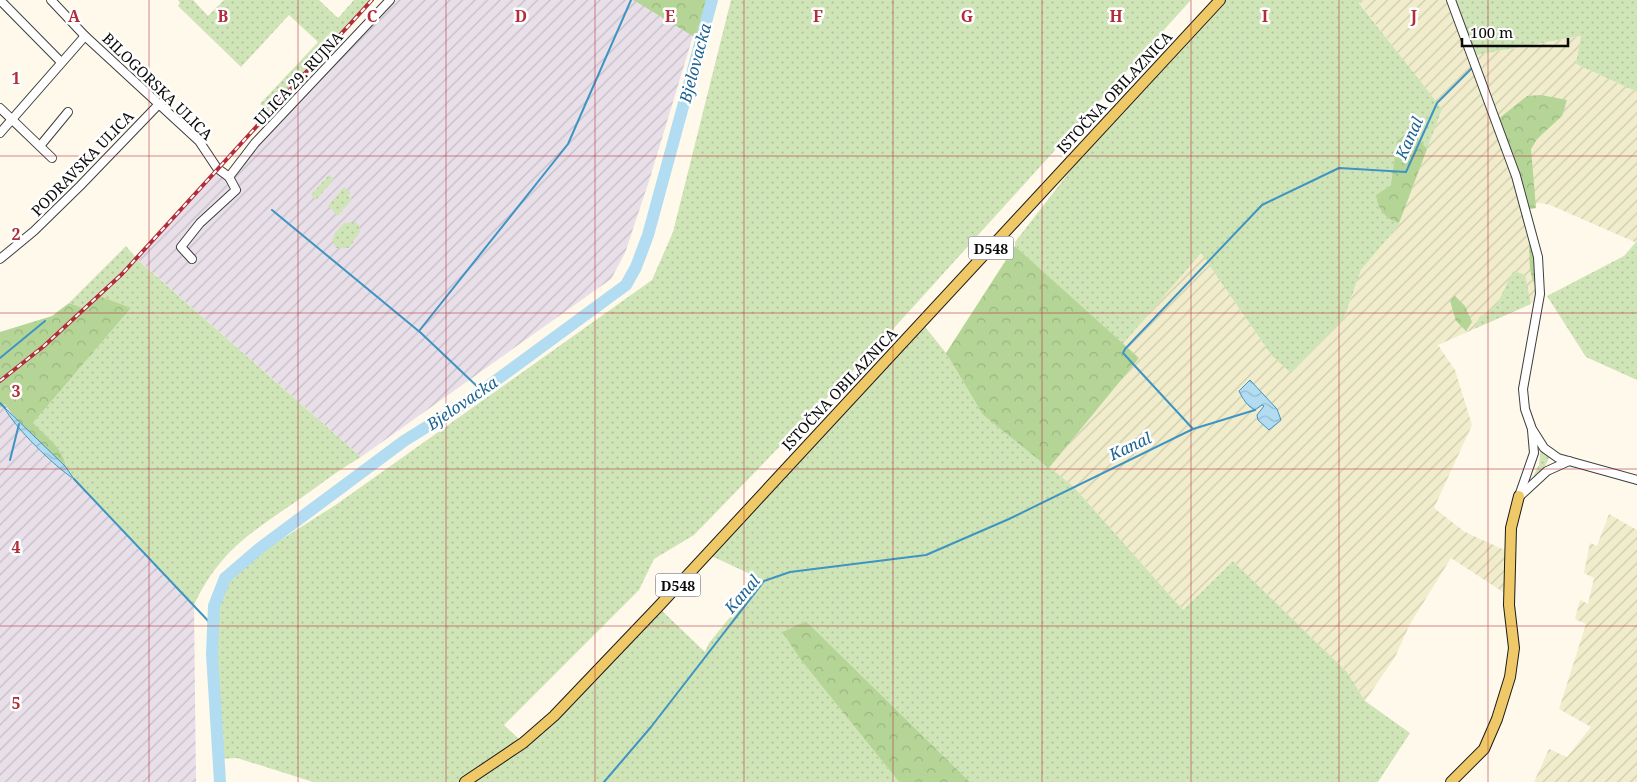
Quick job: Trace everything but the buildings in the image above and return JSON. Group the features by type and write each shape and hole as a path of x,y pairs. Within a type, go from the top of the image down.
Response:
{"main road":[{"name":"ISTOČNA OBILAZNICA","path":"465,782 523,743 560,709 658,607 1220,0"},
{"path":"1451,782 1484,749 1497,720 1510,677 1514,648 1509,605 1512,528 1519,496"}],"street":[{"path":"0,0 61,62"},
{"name":"BILOGORSKA ULICA","path":"51,0 85,36 199,141 218,168 229,177"},
{"name":"ULICA 29. RUJNA","path":"229,177 255,143 390,0"},
{"path":"1452,0 1516,176 1538,257 1540,294 1523,389 1525,409 1532,429 1544,448 1558,458 1637,480"},
{"path":"0,133 85,36"},
{"name":"PODRAVSKA ULICA","path":"0,259 54,212 159,104"},
{"path":"0,108 52,158"},
{"path":"40,146 68,112"},
{"path":"192,259 181,248 200,223 236,190 229,177"},
{"path":"1519,496 1534,453 1532,429"},
{"path":"1519,496 1547,471 1569,461"}],"shaded area":[{"path":"390,0 702,0 649,181 625,253 611,279 361,457 136,258 217,168 228,177"},
{"path":"1363,0 1451,0 1472,56 1582,36 1576,64 1637,92 1637,243 1550,205 1541,203 1525,205 1538,257 1537,301 1438,345 1455,370 1472,425 1434,508 1465,532 1511,553 1509,596 1451,558 1410,624 1395,657 1365,701 1347,672 1233,561 1183,610 1073,486 1049,468 1138,358 1123,344 1201,252 1272,356 1344,318 1361,270 1398,226 1441,109 1359,2"},
{"path":"5,403 19,423 194,605 196,782 0,782 0,408"},
{"path":"1609,514 1637,530 1637,782 1534,782 1549,749 1567,757 1591,727 1559,709 1586,624 1575,619 1580,600 1588,604 1594,578 1584,573 1590,543 1597,546"}],"green space":[{"path":"178,0 193,0 208,16 224,0 319,0 338,18 354,0 372,0 269,111 260,104 318,42 289,15 241,67 178,6 180,3"},
{"path":"632,0 712,0 701,41 635,1"},
{"path":"731,0 1191,0 884,339 694,535 654,559 639,590 504,725 521,741 658,607 705,652 709,643 761,579 707,554 922,323 946,353 983,415 1073,486 1183,610 1233,561 1347,672 1365,701 1410,733 1378,782 970,782 806,621 782,632 800,659 899,782 313,782 237,758 219,759 211,650 214,608 219,590 224,581 235,569 337,504 652,280 673,232"},
{"path":"1220,0 1363,0 1359,3 1442,109 1398,226 1361,270 1344,318 1291,373 1272,356 1201,253 1123,344 1015,246 1015,242 1112,117"},
{"path":"1451,0 1637,0 1637,92 1576,64 1581,36 1472,56"},
{"path":"1541,95 1567,100 1562,116 1537,139 1531,149 1536,208 1530,209 1538,238 1540,256 1540,266 1535,285 1531,273 1529,242 1522,207 1492,124 1527,96"},
{"path":"1410,130 1427,149 1399,223 1383,213 1378,205 1376,195 1391,185 1397,141"},
{"path":"329,175 334,179 316,200 311,195"},
{"path":"344,187 351,193 348,196 352,199 338,216 328,206"},
{"path":"355,222 359,225 360,232 349,248 336,248 332,241 335,233 344,223"},
{"path":"1636,242 1637,380 1586,357 1547,296 1624,256"},
{"path":"126,246 139,261 361,457 252,532 226,556 204,586 194,605 66,470 33,423 131,308 85,310 69,303"},
{"path":"1015,246 1139,358 1049,468 983,415 946,353"},
{"path":"1514,271 1525,275 1531,304 1474,329 1480,316 1493,309"},
{"path":"99,296 131,308 33,423 59,450 66,470 19,423 5,404 0,408 0,332 52,316 69,303 85,309"},
{"path":"1455,296 1465,306 1472,322 1466,331 1456,321 1450,301"},
{"path":"1541,444 1550,453 1549,458 1542,470 1529,484 1539,465"},
{"path":"806,621 970,782 899,782 800,659 782,632"}],"water":[{"path":"1250,380 1277,409 1281,420 1269,430 1258,420 1257,415 1264,406 1262,405 1255,410 1246,402 1239,391"},
{"path":"4,407 65,466 74,479 36,446 9,416"}],"waterway":[{"path":"419,331 568,144 631,0"},
{"name":"Bjelovacka","path":"220,782 212,654 214,606 225,578 260,548 404,441 468,401 626,285 636,267 648,235 712,0"},
{"name":"Kanal","path":"604,782 651,727 764,581 790,572 926,555 1009,519 1193,429 1123,353 1125,349 1262,205 1339,168 1406,172 1437,103 1473,67"},
{"path":"272,210 421,333 482,391"},
{"path":"0,358 45,321"},
{"path":"0,403 5,408"},
{"path":"1193,429 1255,410"},
{"path":"10,460 19,424"},
{"path":"74,479 213,626"}],"railway":[{"path":"0,381 44,346 122,274 372,0"}]}
